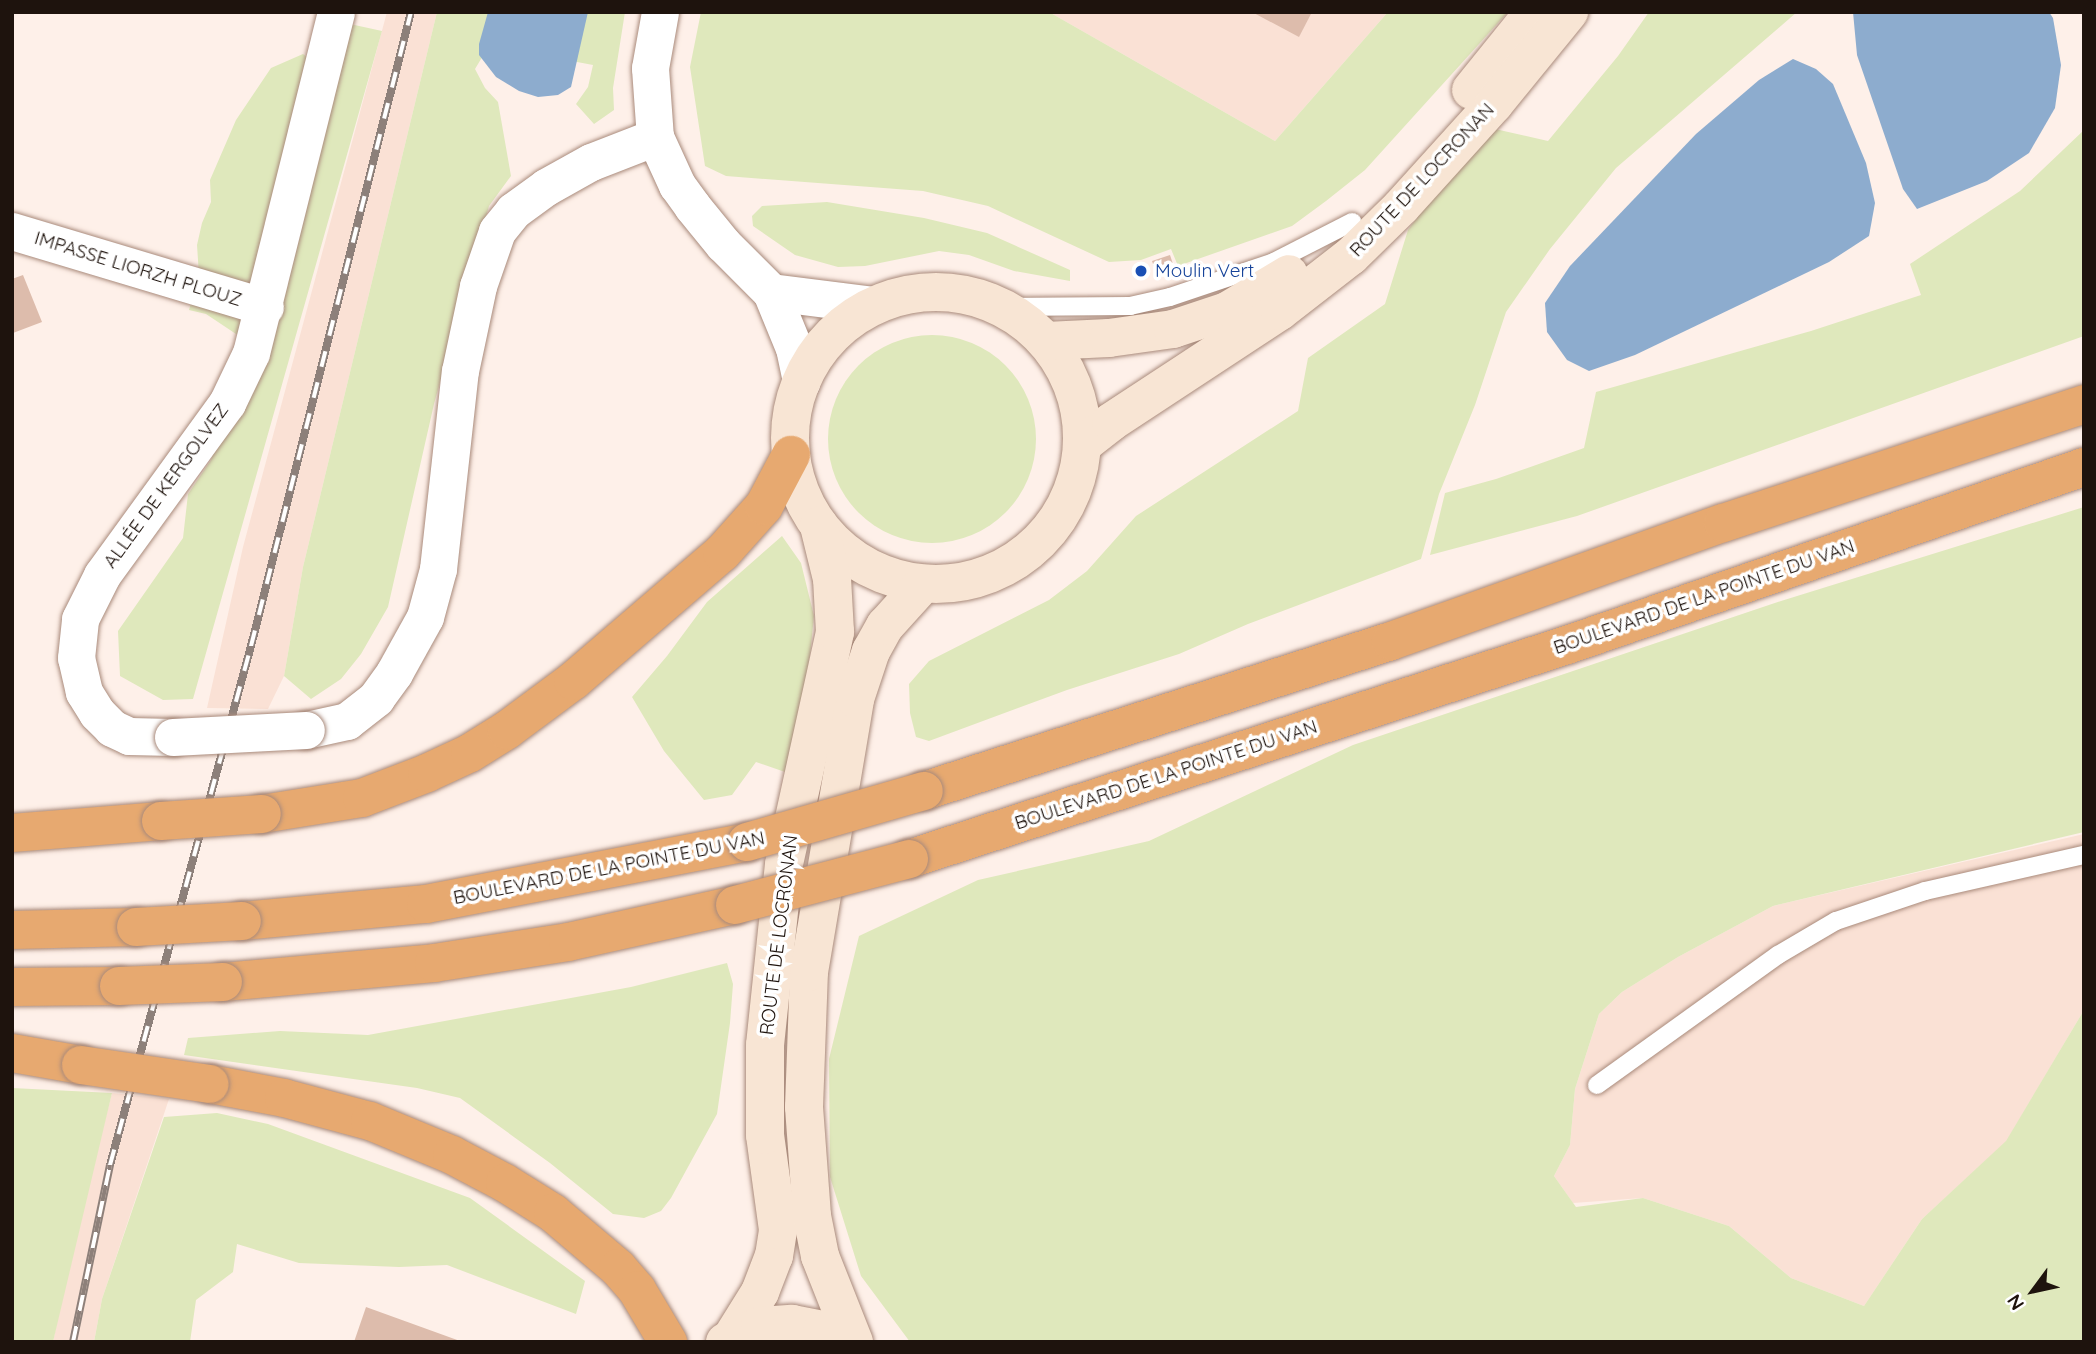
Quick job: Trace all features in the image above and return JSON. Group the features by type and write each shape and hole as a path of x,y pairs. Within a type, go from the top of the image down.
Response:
{"highway":[{"name":"BOULEVARD DE LA POINTE DU VAN","path":"12,930 242,921 426,904 747,842 924,791 1391,641 1723,523 2084,404"},
{"path":"12,833 262,814 362,797 438,768 507,730 573,681 722,553 764,506 791,455"},
{"name":"BOULEVARD DE LA POINTE DU VAN","path":"12,986 223,982 434,963 568,942 735,905 909,859 1567,645 2084,467"},
{"path":"12,1054 284,1098 370,1121 452,1154 553,1213 618,1268 637,1290 668,1342"}],"main road":[{"name":"ROUTE DE LOCRONAN","path":"1046,341 1109,338 1173,329 1227,311 1296,269 1352,222 1422,148 1534,12"},
{"name":"ROUTE DE LOCRONAN","path":"1082,445 1111,422 1299,298 1351,256 1401,207 1494,104 1569,12"},
{"path":"938,292 970,295 1001,307 1025,322 1046,341 1067,373 1075,396 1082,445 1072,493 1061,515 1035,546 1002,569 964,582 923,584 884,575 848,555 819,526 800,493 791,455 793,406 801,382 818,351 843,325 874,305 905,295 938,292"},
{"name":"ROUTE DE LOCRONAN","path":"728,1340 760,1292 774,1256 778,1230 778,1208 765,1135 765,1045 784,864 835,632 832,579 819,526"},
{"name":"ROUTE DE LOCRONAN","path":"854,1342 820,1256 813,1226 804,1107 809,972 846,736 862,676 884,626 923,584"},
{"path":"728,1340 760,1326 792,1324 822,1330 844,1342"}],"street":[{"name":"ALLÉE DE KERGOLVEZ","path":"336,12 265,307 251,353 227,403 102,575 80,619 76,658 84,692 97,713 112,728 129,736 173,737 306,730 347,721 376,698 394,673 425,617 438,569 460,371 478,286 497,231 513,211 545,187 592,162 655,137"},
{"path":"660,12 650,68 651,116 655,137 677,185 692,206 723,244 771,292 794,348 801,382"},
{"name":"IMPASSE LIORZH PLOUZ","path":"12,231 265,307"},
{"path":"771,292 874,305"}],"lane":[{"name":"ROUTE DE LOCRONAN","path":"1001,307 1130,306 1170,297 1274,262 1352,222"},
{"path":"1597,1085 1778,955 1836,921 1925,891 2084,855"}],"shaded area":[{"path":"387,12 437,12 303,567 284,676 268,709 207,708 243,547"},
{"path":"1049,12 1388,12 1275,141"},
{"path":"2084,834 2084,1010 2006,1142 1922,1219 1864,1306 1791,1278 1729,1226 1643,1198 1573,1203 1554,1176 1570,1145 1575,1089 1599,1014 1622,992 1678,957 1773,906"},
{"path":"112,1093 169,1099 102,1299 94,1342 53,1342 77,1229"}],"green space":[{"path":"437,12 496,12 487,49 475,69 485,88 498,102 511,176 489,206 434,404 388,607 361,654 341,679 311,699 284,676 303,567"},
{"path":"584,12 625,12 613,88 614,110 594,124 576,104 588,87 593,65 556,58"},
{"path":"701,12 1049,12 1275,141 1388,12 1508,12 1365,170 1326,201 1292,226 1178,266 1171,249 1141,260 1109,262 988,206 923,191 726,176 705,166 690,67"},
{"path":"1649,12 1797,12 1616,168 1550,249 1506,312 1475,405 1439,494 1421,559 1248,624 1179,654 1067,690 929,741 916,737 910,713 909,684 929,661 1049,600 1087,571 1136,516 1298,411 1308,358 1385,304 1408,230 1451,170 1495,129 1548,141 1618,56"},
{"path":"350,24 382,31 193,699 163,700 120,676 118,631 183,538 188,494 211,460 245,340 206,314 189,310 199,275 197,245 211,202 210,180 236,120 271,68 303,54 336,78"},
{"path":"2084,130 2084,336 1577,516 1430,555 1445,493 1496,479 1584,448 1596,392 1811,331 1921,295 1910,264 2020,191"},
{"path":"827,202 924,218 987,233 1070,270 1070,281 1014,271 969,255 939,251 865,266 838,267 795,255 753,226 752,216 762,206"},
{"path":"932,335 972,343 990,352 1006,365 1019,381 1028,399 1036,439 1028,479 1019,497 1006,513 990,526 972,535 932,543 892,535 874,526 858,513 845,497 836,479 828,439 836,399 845,381 858,365 874,352 892,343"},
{"path":"2084,507 2084,832 1773,906 1678,957 1622,992 1599,1014 1575,1089 1570,1145 1554,1176 1576,1207 1643,1198 1729,1226 1791,1278 1864,1306 1922,1219 2006,1141 2084,1010 2084,1342 910,1342 861,1276 830,1177 829,1059 859,936 978,880 1149,841 1353,745 1781,601"},
{"path":"782,536 801,563 814,616 807,685 785,772 756,762 732,795 704,800 664,751 632,697 707,602"},
{"path":"727,963 733,984 717,1114 671,1198 661,1211 644,1218 613,1214 550,1163 460,1098 417,1088 184,1055 188,1038 280,1031 368,1035 631,987"},
{"path":"12,1088 112,1093 53,1342 12,1342"},
{"path":"217,1113 268,1124 470,1198 585,1281 576,1314 447,1265 399,1267 299,1263 237,1244 233,1272 196,1300 190,1342 94,1342 102,1299 164,1117"}],"water":[{"path":"488,12 588,12 571,87 558,95 538,97 519,91 496,77 479,55 479,44"},
{"path":"1853,12 2049,12 2053,18 2061,65 2055,108 2029,153 1987,181 1917,209 1903,189 1857,55"},
{"path":"1793,59 1816,69 1833,84 1866,163 1875,203 1869,236 1829,262 1635,355 1589,371 1567,360 1547,332 1545,303 1570,266 1696,134 1759,80"}],"building":[{"path":"1252,12 1312,12 1299,37"},
{"path":"1170,255 1173,264 1155,270 1152,261"},
{"path":"23,275 42,322 13,333 12,279"},
{"path":"366,1307 460,1341 460,1342 354,1342"}],"railway":[{"path":"73,1342 110,1165 251,646 411,12"}],"place":[{"name":"Moulin Vert","path":"1141,271"}]}
